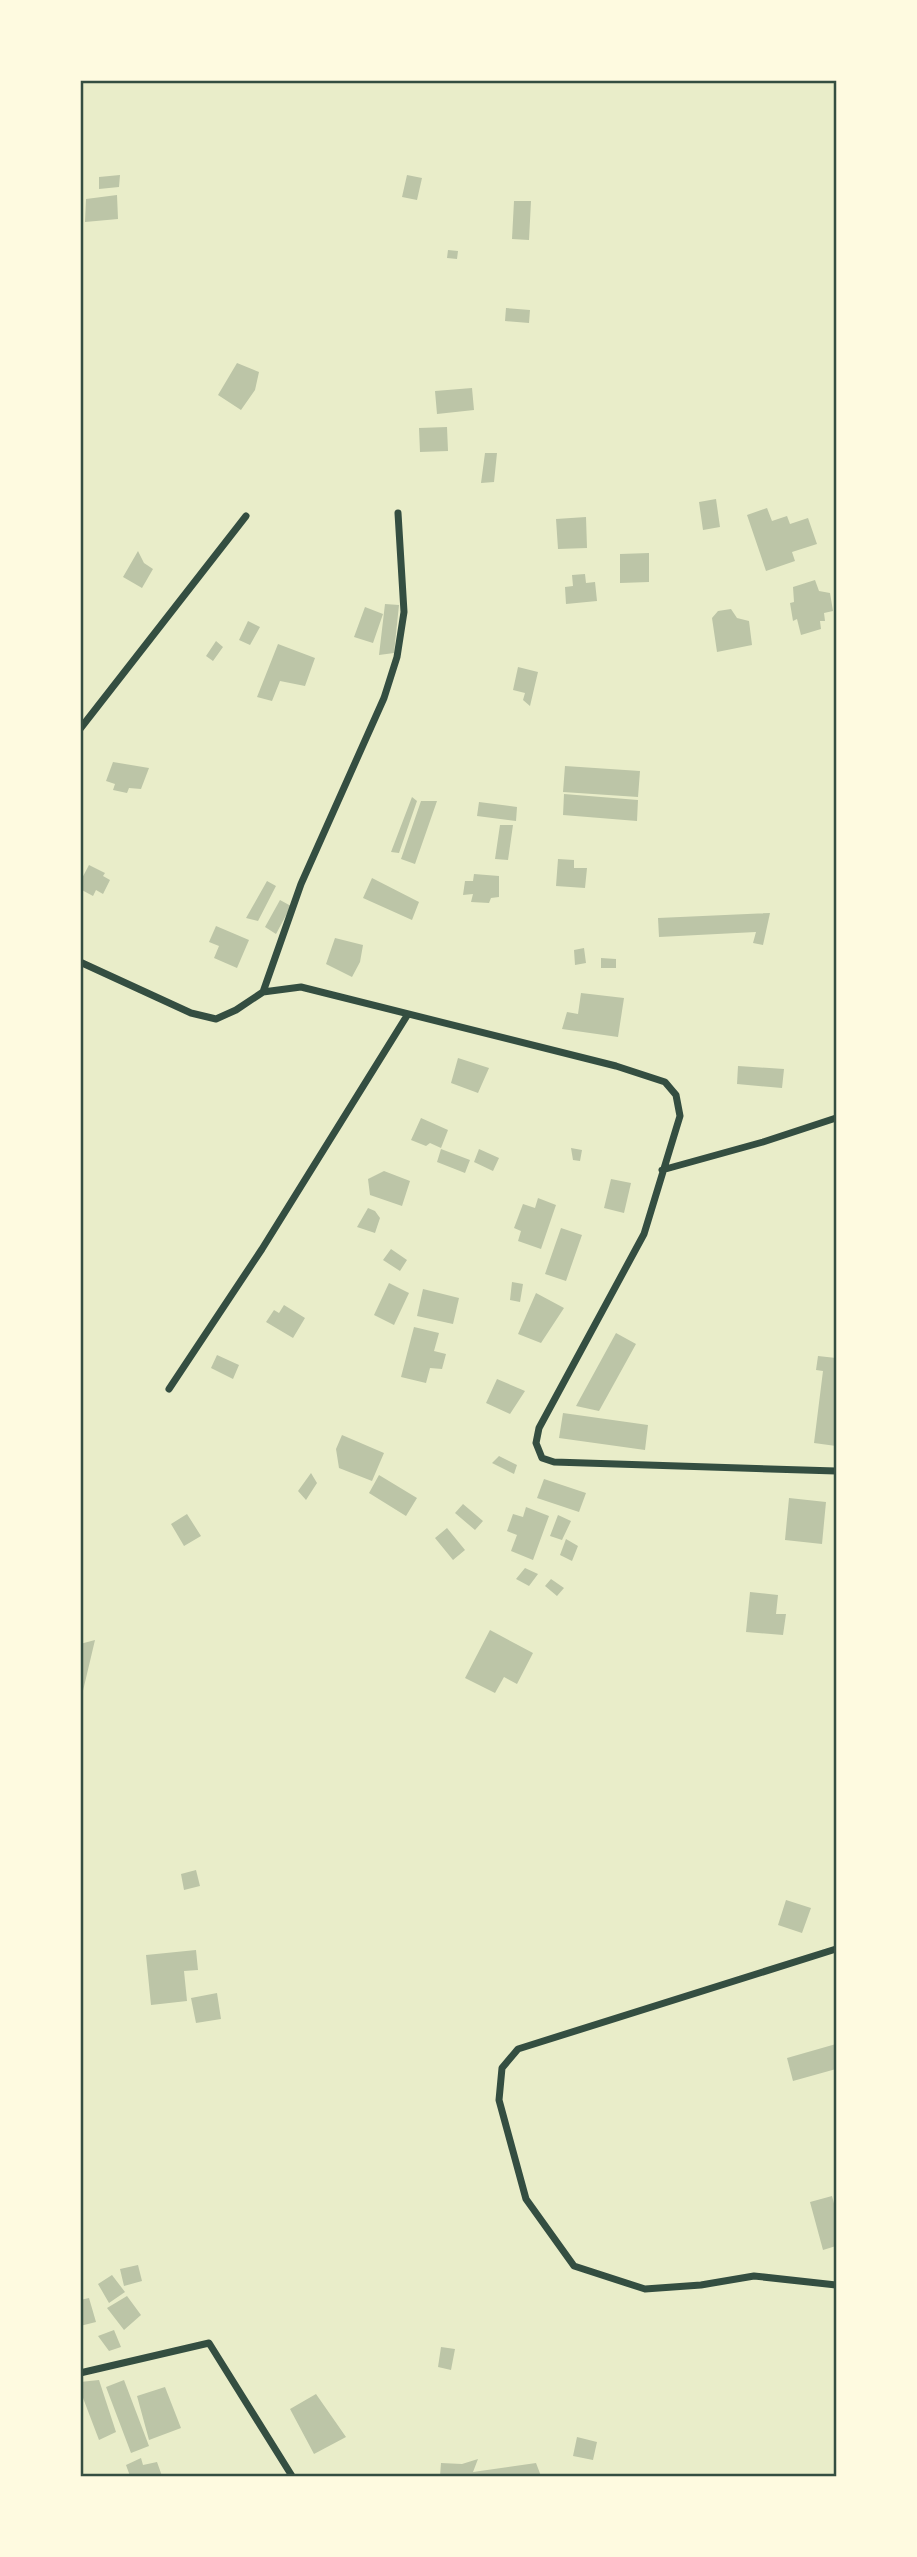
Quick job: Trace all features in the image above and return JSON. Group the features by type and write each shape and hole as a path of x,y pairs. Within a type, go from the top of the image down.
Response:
{"street":[{"path":"263,992 301,884 384,698 397,657 404,612 398,513"},
{"path":"80,729 246,516"},
{"path":"80,962 191,1013 216,1020 263,992 301,988 616,1066 665,1082 676,1095 680,1116 644,1234 540,1428 536,1443 542,1458 554,1462 836,1471"},
{"path":"169,1389 262,1249 408,1014"},
{"path":"662,1170 836,1118"},
{"path":"836,1949 518,2049 502,2068 499,2100 526,2199 574,2266 645,2290 701,2286 754,2276 836,2285"},
{"path":"80,2373 209,2343 292,2476"}],"building":[{"path":"120,175 119,187 99,189 99,177"},
{"path":"407,175 422,178 417,200 402,197"},
{"path":"117,195 118,219 85,222 86,199"},
{"path":"514,201 531,201 529,240 512,239"},
{"path":"448,250 458,251 457,259 447,258"},
{"path":"506,308 530,310 529,323 505,321"},
{"path":"237,363 259,372 255,390 241,410 218,395"},
{"path":"472,388 474,410 437,414 435,391"},
{"path":"447,427 448,451 420,452 419,428"},
{"path":"485,453 497,453 494,482 481,483"},
{"path":"716,499 720,527 703,530 699,502"},
{"path":"767,508 772,521 787,516 790,524 808,518 817,544 792,552 795,561 766,571 747,515"},
{"path":"586,517 587,548 558,549 556,519"},
{"path":"138,551 144,563 153,569 142,588 123,577"},
{"path":"649,553 649,582 620,583 620,554"},
{"path":"585,574 586,583 595,582 597,601 566,604 565,587 573,586 572,575"},
{"path":"815,580 819,591 830,593 833,611 824,613 825,621 820,621 821,629 801,635 797,619 793,621 790,603 794,602 793,587"},
{"path":"385,604 399,605 394,653 379,655"},
{"path":"365,607 383,614 373,643 354,637"},
{"path":"731,609 737,618 749,621 752,645 717,652 712,618 718,611"},
{"path":"248,621 260,627 250,645 239,640"},
{"path":"216,641 223,647 213,661 206,656"},
{"path":"278,644 315,658 305,686 280,681 272,701 257,697"},
{"path":"518,667 538,672 530,706 523,700 525,693 513,690"},
{"path":"113,762 149,768 141,789 129,788 127,793 113,790 115,784 106,781"},
{"path":"565,766 640,771 638,797 563,792"},
{"path":"564,794 638,800 637,821 563,815"},
{"path":"412,797 417,801 399,853 391,852"},
{"path":"421,801 437,801 415,864 401,859"},
{"path":"479,802 517,807 516,821 477,816"},
{"path":"500,825 513,825 508,860 495,859"},
{"path":"558,859 574,860 574,868 587,868 585,888 556,886"},
{"path":"89,865 105,873 103,876 110,880 103,894 96,890 93,896 80,889 80,882"},
{"path":"474,874 499,876 499,897 491,898 489,903 471,902 473,894 463,895 465,881 473,881"},
{"path":"372,878 419,902 412,920 363,898"},
{"path":"267,881 276,886 258,921 246,918"},
{"path":"280,900 291,906 276,934 265,927"},
{"path":"770,913 763,945 753,943 756,932 659,937 658,918"},
{"path":"216,926 249,940 237,968 214,958 219,946 209,942"},
{"path":"335,938 363,945 360,962 352,977 326,964"},
{"path":"584,948 586,963 575,965 574,950"},
{"path":"601,958 616,959 616,968 601,968"},
{"path":"581,993 624,998 618,1037 562,1029 567,1012 578,1014"},
{"path":"458,1058 489,1068 478,1093 451,1083"},
{"path":"738,1066 784,1069 782,1088 737,1084"},
{"path":"421,1118 448,1130 441,1148 411,1140"},
{"path":"571,1148 582,1150 580,1161 573,1160"},
{"path":"441,1149 470,1160 465,1173 437,1162"},
{"path":"479,1149 499,1158 493,1171 474,1162"},
{"path":"384,1171 410,1181 402,1206 370,1195 368,1179"},
{"path":"611,1179 631,1183 624,1213 604,1208"},
{"path":"538,1198 556,1205 541,1249 518,1241 521,1231 514,1228 523,1204 535,1208"},
{"path":"368,1208 375,1211 380,1218 375,1233 357,1227"},
{"path":"561,1228 582,1235 566,1281 545,1274"},
{"path":"391,1249 407,1260 400,1271 383,1260"},
{"path":"512,1282 523,1284 520,1302 510,1300"},
{"path":"389,1283 409,1293 394,1325 374,1315"},
{"path":"423,1289 459,1298 453,1324 417,1316"},
{"path":"536,1293 564,1308 541,1343 518,1334"},
{"path":"284,1305 305,1318 293,1338 266,1322 274,1310 279,1313"},
{"path":"414,1327 439,1333 434,1351 446,1354 442,1369 430,1368 426,1383 401,1377"},
{"path":"616,1333 636,1344 599,1411 576,1406"},
{"path":"217,1355 239,1365 233,1379 211,1368"},
{"path":"818,1356 836,1358 836,1446 814,1443 823,1371 816,1370"},
{"path":"497,1379 525,1391 510,1414 486,1403"},
{"path":"563,1413 648,1425 645,1450 559,1438"},
{"path":"342,1435 384,1453 372,1481 339,1468 336,1449"},
{"path":"499,1456 517,1465 514,1474 492,1463"},
{"path":"311,1473 317,1483 306,1500 298,1491"},
{"path":"379,1475 417,1498 406,1516 369,1493"},
{"path":"544,1479 586,1493 579,1512 537,1498"},
{"path":"789,1498 826,1502 822,1544 785,1540"},
{"path":"463,1504 483,1521 475,1530 455,1513"},
{"path":"526,1507 549,1516 533,1560 511,1551 517,1535 507,1531 513,1514 523,1517"},
{"path":"187,1514 201,1536 184,1546 171,1524"},
{"path":"558,1515 571,1521 562,1540 550,1536"},
{"path":"447,1528 465,1550 453,1560 435,1538"},
{"path":"566,1539 578,1546 572,1561 560,1555"},
{"path":"525,1568 538,1574 529,1586 516,1579"},
{"path":"551,1579 564,1588 557,1596 545,1586"},
{"path":"750,1592 778,1595 776,1614 786,1614 783,1635 746,1632"},
{"path":"490,1630 533,1653 517,1684 504,1677 495,1693 465,1678"},
{"path":"95,1640 82,1695 80,1695 80,1644"},
{"path":"196,1870 200,1886 184,1890 181,1874"},
{"path":"786,1900 811,1908 802,1933 778,1925"},
{"path":"196,1950 198,1970 184,1971 187,2001 151,2005 146,1955"},
{"path":"217,1993 221,2019 196,2023 191,1998"},
{"path":"836,2044 836,2069 793,2081 787,2058"},
{"path":"832,2196 836,2211 836,2246 823,2250 810,2202"},
{"path":"138,2265 142,2281 124,2286 120,2269"},
{"path":"112,2275 125,2292 109,2303 98,2284"},
{"path":"127,2296 141,2315 124,2330 107,2308"},
{"path":"89,2298 96,2322 80,2326 80,2300"},
{"path":"114,2330 121,2347 109,2351 98,2336"},
{"path":"441,2347 455,2349 451,2370 438,2367"},
{"path":"99,2380 116,2432 99,2440 80,2390 80,2382"},
{"path":"124,2380 149,2446 131,2453 106,2387"},
{"path":"165,2387 181,2428 149,2440 137,2396"},
{"path":"316,2394 346,2437 314,2454 290,2409"},
{"path":"577,2437 597,2442 593,2460 573,2456"},
{"path":"141,2458 143,2465 157,2462 162,2476 130,2476 126,2465"},
{"path":"478,2459 473,2472 536,2463 541,2476 440,2476 441,2463 462,2464"}]}
